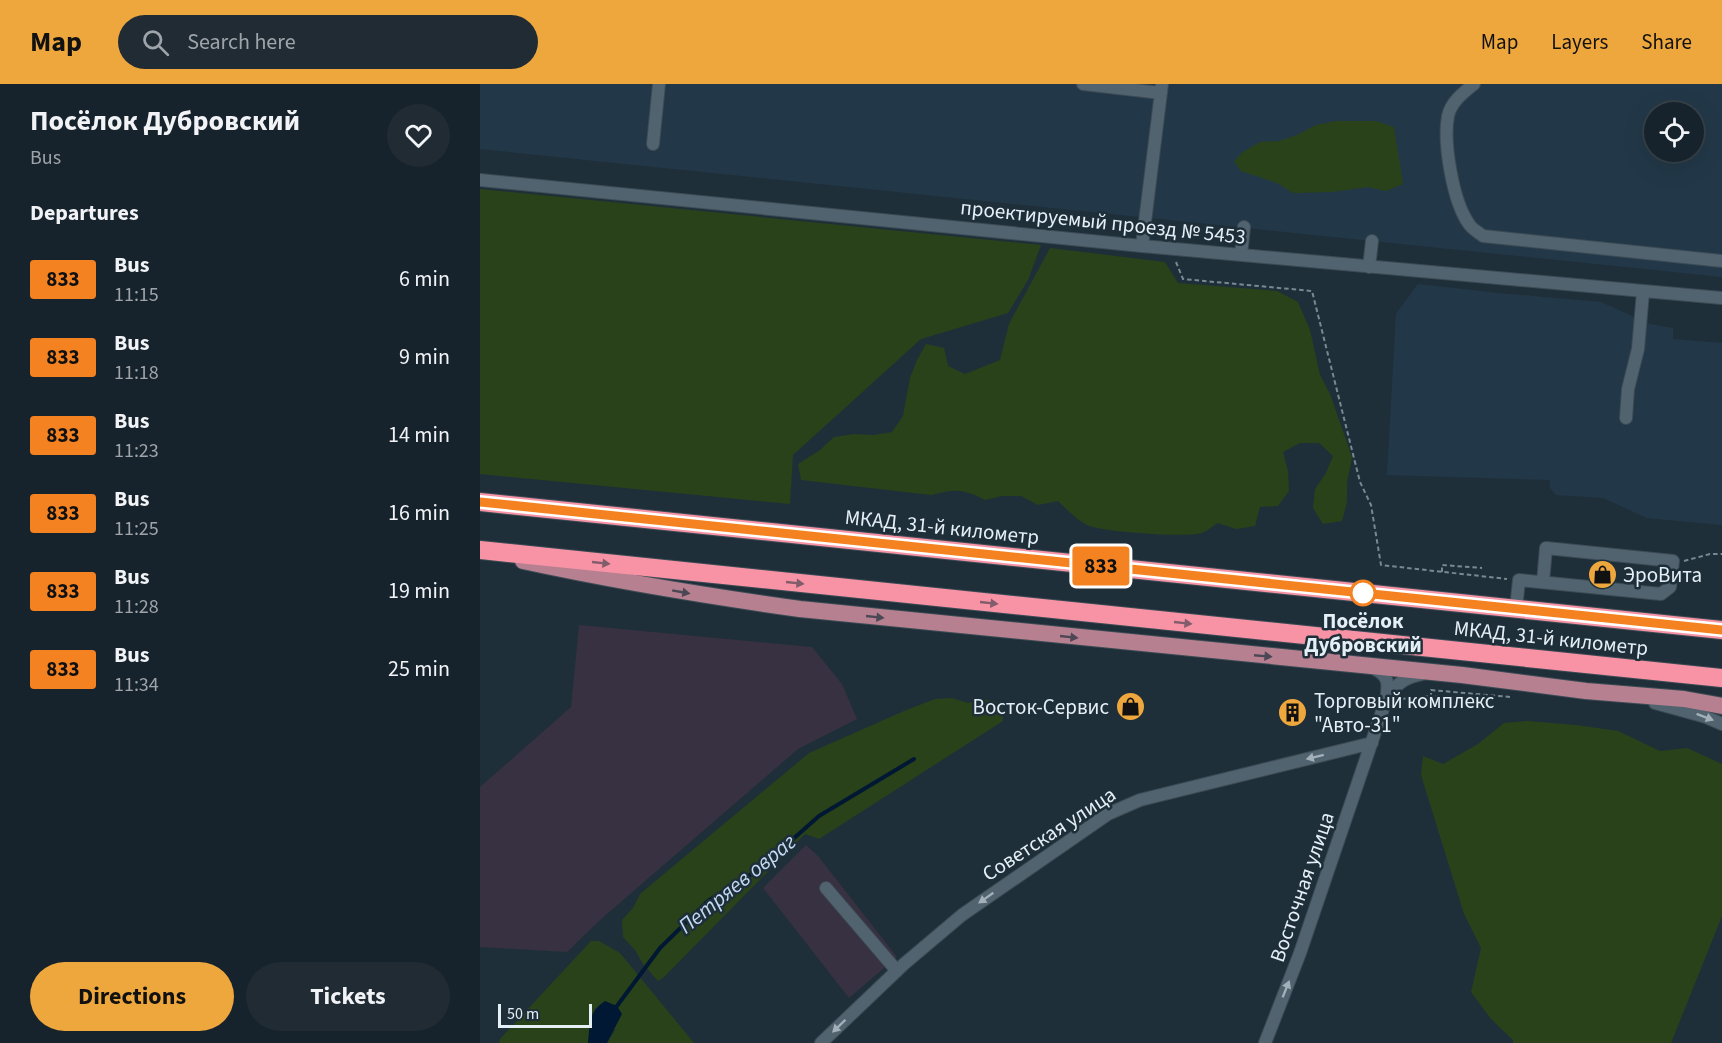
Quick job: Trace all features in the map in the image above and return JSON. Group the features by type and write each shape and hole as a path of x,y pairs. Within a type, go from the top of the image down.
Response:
{"highway":[{"name":"МКАД, 31-й километр","path":"480,502 1722,630"},
{"name":"МКАД, 31-й километр","path":"480,551 1722,678"}],"main road":[{"path":"480,551 589,575 718,598 800,609 1431,672 1586,691 1684,699 1722,706"}],"street":[{"path":"653,144 659,84"},
{"path":"1083,84 1161,88 1142,246"},
{"path":"1474,84 1458,97 1448,115 1448,156 1457,202 1469,226 1483,236 1722,261"},
{"name":"проектируемый проезд № 5453","path":"480,180 1169,249 1722,298"},
{"path":"1241,255 1244,227"},
{"path":"1369,267 1372,241"},
{"path":"1626,418 1628,389 1638,349 1643,292"},
{"path":"1516,609 1519,580 1661,594 1670,587 1673,561 1546,548 1543,582"},
{"path":"1370,666 1387,677 1389,685 1372,742"},
{"path":"1386,700 1402,680 1431,672"},
{"path":"1586,691 1666,705 1722,724"},
{"name":"Советская улица","path":"821,1043 897,971 962,915 1108,814 1140,800 1372,742"},
{"name":"Восточная улица","path":"1265,1043 1300,953 1372,742"},
{"path":"826,888 897,971"}],"path":[{"path":"1169,249 1183,279 1312,291 1360,482 1371,505 1381,565 1519,580"},
{"path":"1672,564 1710,554 1722,555"},
{"path":"1442,572 1442,565 1482,568"},
{"path":"1431,696 1431,690 1514,697"},
{"path":"1386,700 1431,696 1470,699"}],"shaded area":[{"path":"480,84 1722,84 1722,277 480,149"},
{"path":"1418,284 1601,302 1650,324 1673,328 1673,339 1722,343 1722,525 1647,518 1603,498 1556,495 1550,488 1550,480 1387,475 1396,314"},
{"path":"579,625 812,647 842,684 857,719 798,749 600,920 567,952 480,947 480,787 571,707"},
{"path":"806,845 818,856 897,957 849,998 763,888"},
{"path":"605,1001 617,1006 622,1014 607,1043 588,1043 593,1014"}],"green space":[{"path":"1336,121 1376,121 1394,127 1403,184 1386,191 1368,187 1331,192 1293,193 1277,183 1241,171 1234,161 1243,152 1260,142 1279,141 1316,125"},
{"path":"480,189 1041,245 1028,280 1008,313 921,339 793,455 790,504 480,474"},
{"path":"1050,248 1165,262 1178,283 1277,291 1298,302 1310,330 1320,375 1330,394 1352,457 1347,483 1347,502 1342,521 1323,524 1313,508 1315,489 1326,473 1333,456 1319,443 1300,443 1283,452 1288,471 1289,491 1278,506 1260,507 1255,526 1236,529 1218,523 1202,533 1180,535 1095,528 1079,520 1058,501 1038,505 1021,496 1002,496 985,500 971,493 958,491 931,495 801,480 798,464 820,450 834,437 892,432 903,416 910,378 926,344 944,348 948,366 965,374 1000,360 1009,324"},
{"path":"952,698 968,703 983,699 1002,703 1003,721 819,839 805,834 658,981 623,937 622,920 633,908 640,894 809,753 935,699"},
{"path":"1527,721 1618,731 1660,751 1687,748 1722,764 1722,916 1671,1043 1513,1043 1513,1040 1491,1019 1471,992 1481,948 1464,914 1421,775 1423,756 1443,764 1478,744 1504,723"},
{"path":"591,941 599,941 620,953 694,1043 607,1043 615,1030 595,1008 588,1043 499,1043 500,1039"}],"waterway":[{"name":"Петряев овраг","path":"614,1010 660,948 708,901 758,870 819,816 914,759"}],"bus line":[{"name":"833","path":"480,502 1722,630"}],"place":[{"name":"ЭроВита","path":"1602,575"},
{"name":"Посёлок Дубровский","path":"1363,593"},
{"name":"Восток-Сервис","path":"1130,707"},
{"name":"Торговый комплекс \"Авто-31\"","path":"1293,713"}]}
